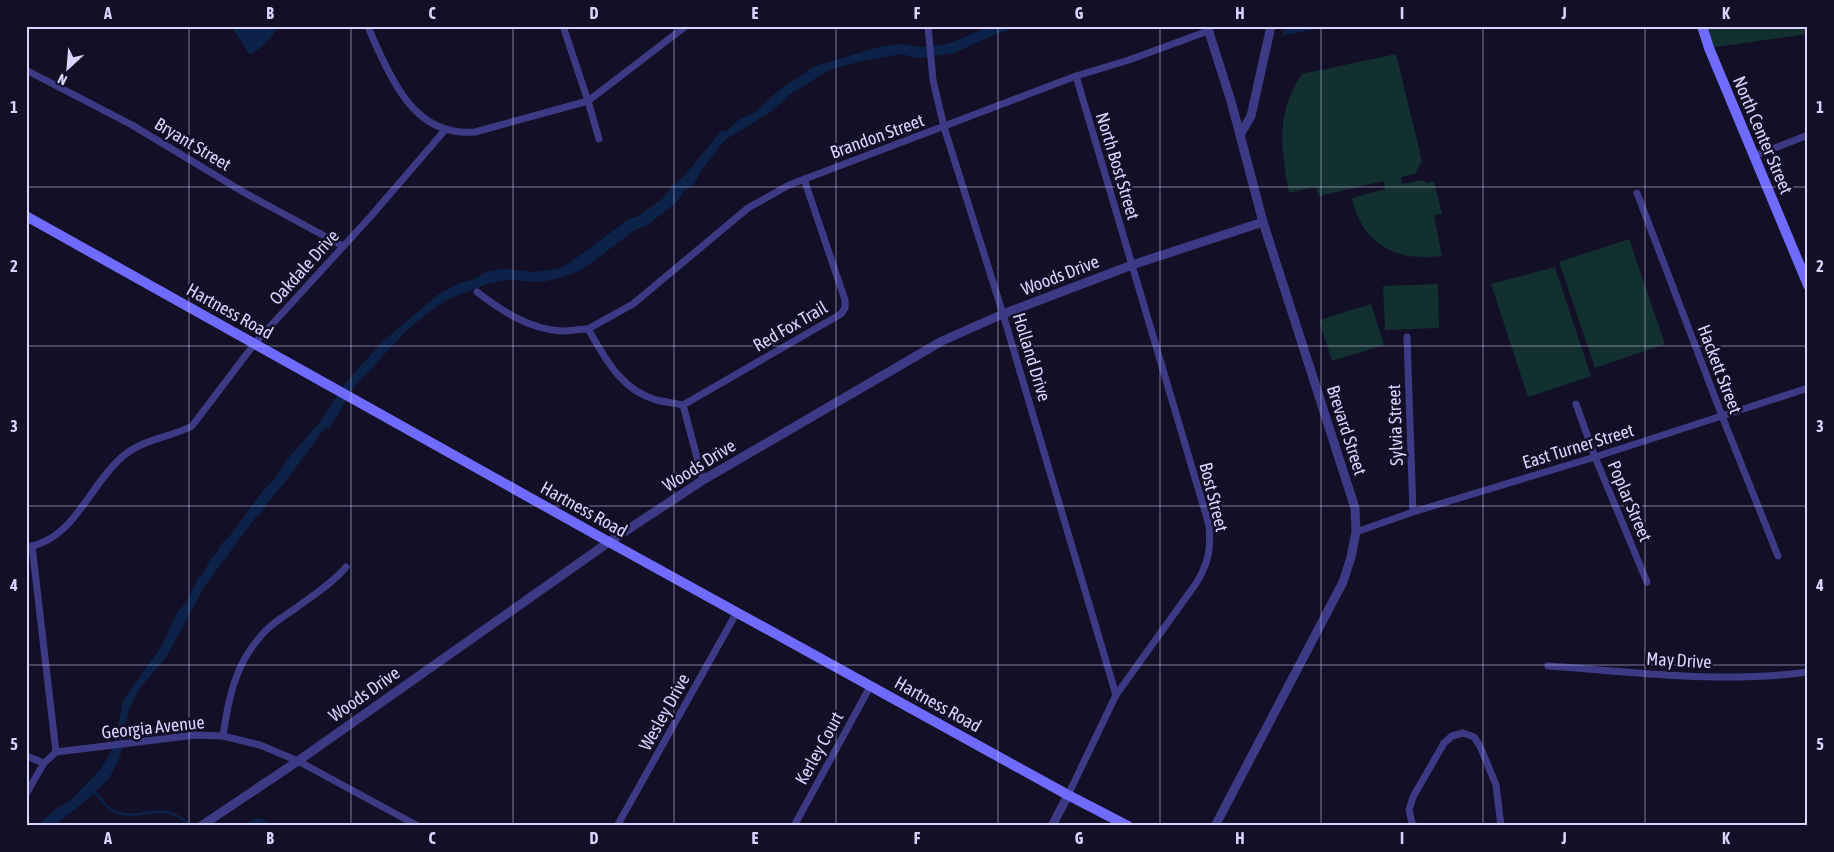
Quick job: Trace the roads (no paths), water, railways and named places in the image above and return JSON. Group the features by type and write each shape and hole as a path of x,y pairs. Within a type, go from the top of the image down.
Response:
{"main road":[{"name":"North Center Street","path":"1702,26 1808,285"},
{"name":"Hartness Road","path":"26,216 609,542 1068,795 1128,826"}],"street":[{"path":"368,26 390,76 404,99 422,117 445,130 460,133 475,132 588,101 686,26"},
{"path":"563,26 600,139"},
{"name":"Holland Drive","path":"928,26 933,80 944,127 1003,314 1116,695"},
{"path":"1240,135 1251,116 1271,26"},
{"name":"Brevard Street","path":"1208,28 1264,222 1355,508 1356,532 1343,582 1215,826"},
{"name":"Brandon Street","path":"588,329 633,304 748,208 774,192 1076,76 1129,60 1208,28"},
{"name":"Bryant Street","path":"26,70 132,125 245,192 343,246"},
{"name":"North Bost Street","path":"1076,76 1132,265"},
{"name":"Oakdale Drive","path":"29,547 55,537 70,522 122,456 142,444 179,433 192,426 255,343 445,130"},
{"path":"1754,156 1808,135"},
{"name":"Red Fox Trail","path":"683,405 841,314 845,308 845,300 804,179"},
{"name":"Hackett Street","path":"1637,193 1722,416 1778,556"},
{"name":"Woods Drive","path":"201,826 298,761 609,542 703,480 942,341 1003,314 1132,265 1264,222"},
{"name":"Bost Street","path":"1068,795 1116,695 1198,582 1207,564 1211,545 1209,525 1132,265"},
{"path":"478,292 511,316 535,326 562,331 588,329 610,368 637,392 656,400 683,405 703,480"},
{"name":"Sylvia Street","path":"1407,337 1414,512"},
{"name":"East Turner Street","path":"1356,532 1808,388"},
{"name":"Poplar Street","path":"1576,404 1595,457 1647,582"},
{"path":"26,794 44,763 56,752 29,547"},
{"path":"223,736 227,706 236,676 246,655 270,626 336,579 346,567"},
{"name":"Wesley Drive","path":"617,826 737,612"},
{"name":"May Drive","path":"1548,666 1705,678 1808,672"},
{"name":"Kerley Court","path":"794,826 871,686"},
{"path":"1415,826 1412,823 1409,810 1412,797 1444,743 1452,736 1463,733 1474,737 1480,746 1496,786 1501,826"},
{"name":"Georgia Avenue","path":"56,752 196,735 223,736 260,745 298,761 418,826"},
{"path":"26,756 44,763"},
{"path":"1052,826 1068,795"}],"water":[{"path":"231,26 277,26 270,38 250,55"},
{"path":"990,26 1021,26 989,37 954,53 918,58 901,54 862,61 829,70 789,95 772,111 725,140 701,171 694,184 683,192 677,202 646,226 636,229 582,270 542,282 508,280 490,283 446,300 408,329 354,387 330,428 325,428 204,587 167,656 141,687 132,703 127,716 121,754 109,779 54,826 37,826 57,808 70,801 100,770 111,752 124,699 161,647 177,613 187,601 198,578 203,574 221,544 229,537 264,489 273,481 286,461 319,423 347,381 382,342 440,293 486,272 504,269 535,272 561,268 571,262 629,219 639,216 663,198 672,186 685,175 721,131 726,131 740,119 756,112 779,90 815,66 883,46 904,44 921,47 941,45 953,42"},
{"path":"1296,26 1330,26 1282,36 1284,29"},
{"path":"260,818 274,826 243,826 254,819"}],"waterway":[{"path":"1321,28 1332,26"},
{"path":"93,791 108,808 115,812 127,815 169,813 192,826"}]}
